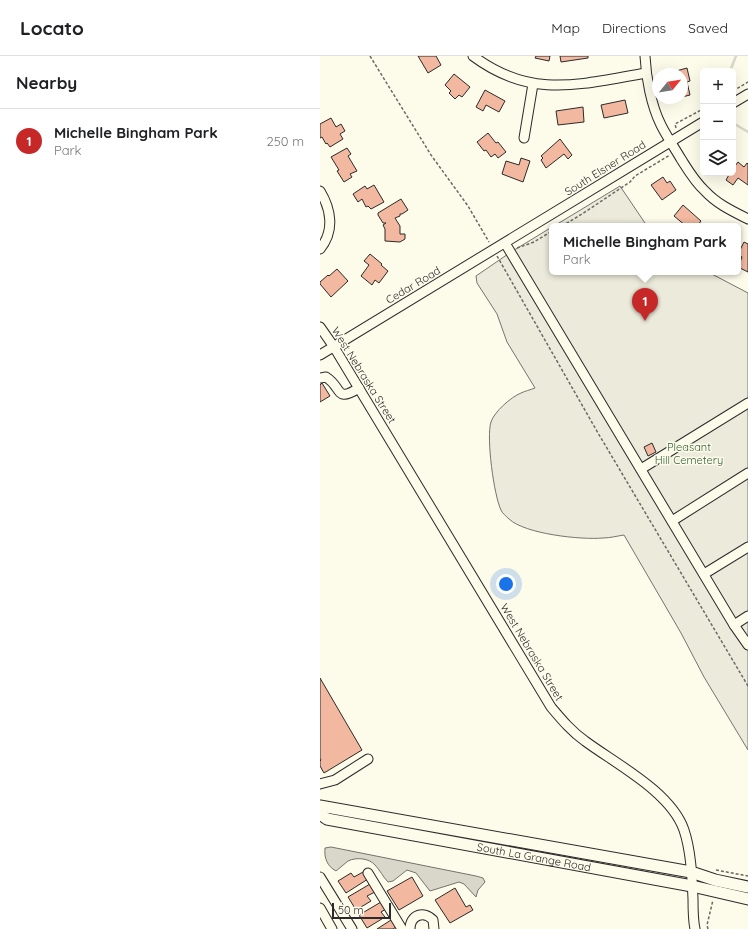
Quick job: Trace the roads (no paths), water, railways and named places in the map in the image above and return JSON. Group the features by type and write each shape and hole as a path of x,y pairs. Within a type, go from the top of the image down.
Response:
{"main road":[{"name":"South La Grange Road","path":"320,806 691,872 715,880 748,887"},
{"name":"South La Grange Road","path":"320,814 327,819 692,886 748,899"}],"street":[{"path":"473,56 484,65 499,73 533,84 555,86 571,85 646,73"},
{"path":"645,56 646,73 652,97 660,123 670,142 692,176 704,190 725,207 748,219"},
{"path":"524,138 533,84"},
{"path":"736,101 748,94"},
{"name":"South Elsner Road","path":"519,235 700,124"},
{"path":"320,191 326,201 330,218 329,232 325,243 320,249"},
{"name":"Cedar Road","path":"320,356 519,235"},
{"path":"505,243 734,625 748,645"},
{"name":"West Nebraska Street","path":"320,327 359,388 551,707 568,727 585,741 654,790 671,808 684,828 690,854 695,929"},
{"path":"320,378 326,377 330,380 341,394 349,395 359,388"},
{"path":"641,469 748,403"},
{"path":"672,520 748,473"},
{"path":"704,574 748,547"},
{"path":"734,625 748,616"},
{"path":"320,784 335,780 368,759"},
{"path":"368,873 402,929"},
{"path":"320,877 352,929"},
{"path":"320,908 332,929"},
{"path":"410,929 413,919 427,915 433,920 434,929"}],"waterway":[{"path":"731,68 736,56"},
{"path":"736,125 748,132"}],"place":[{"name":"Michelle Bingham Park","path":"645,321"}],"park label":[{"name":"Pleasant Hill Cemetery","path":"689,453"}]}
